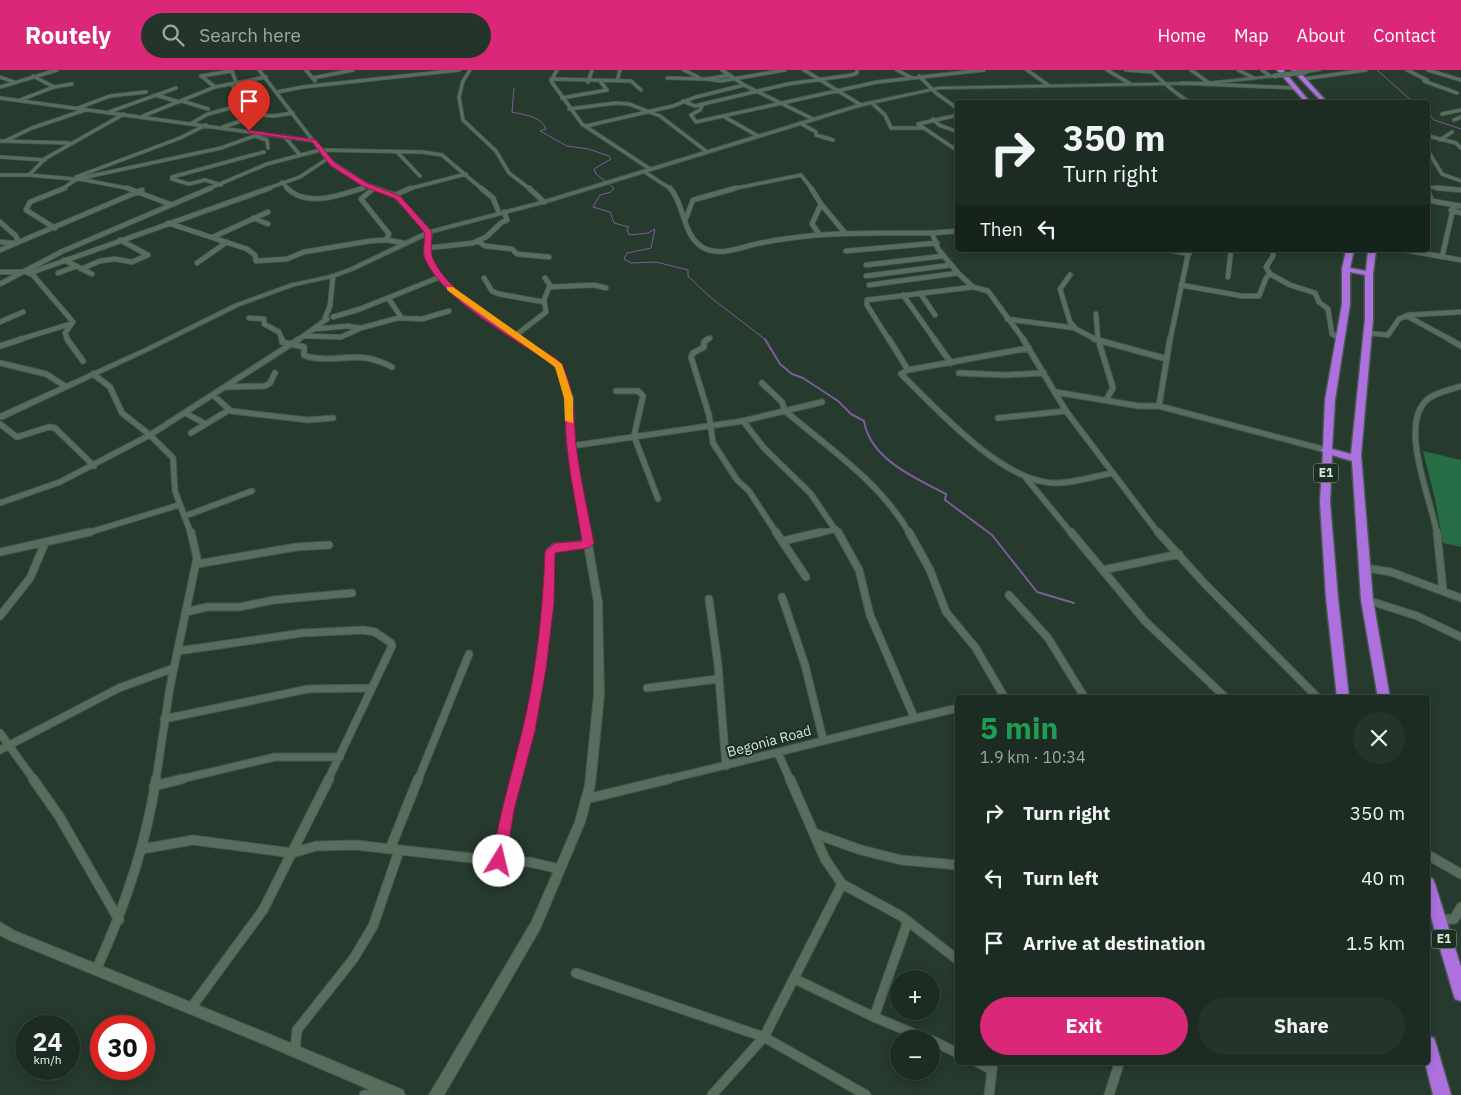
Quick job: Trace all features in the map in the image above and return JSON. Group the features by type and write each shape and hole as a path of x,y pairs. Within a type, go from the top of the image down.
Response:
{"highway":[{"path":"1280,70 1306,100"},
{"path":"1295,70 1323,100"},
{"name":"E1","path":"1343,695 1333,608 1325,502 1326,450 1330,400 1346,304 1348,252"},
{"name":"E1","path":"1372,252 1368,333 1356,459 1367,600 1383,695"},
{"path":"1346,269 1370,274"},
{"path":"1326,450 1356,459"},
{"name":"E1","path":"1430,891 1439,920 1456,959 1461,993"},
{"path":"1430,1051 1442,1095"}],"main road":[{"path":"0,417 249,299 292,285 333,276 373,261 404,243 429,232 544,202 861,105 932,89 1209,82 1320,70"},
{"path":"429,232 428,257 440,277 462,298 555,362 561,371 568,398 572,446 599,618 599,695 590,785 580,822 536,925 436,1095"},
{"path":"0,928 10,935 294,1050 395,1094"}],"street":[{"path":"0,86 57,70"},
{"path":"259,70 327,159 368,186 395,195 429,232"},
{"path":"306,70 313,78 316,86"},
{"path":"313,78 353,70"},
{"path":"277,92 459,70"},
{"path":"470,70 462,81 459,97 463,120 496,151 508,173 525,184 544,202"},
{"path":"557,70 552,79 553,86 570,109 586,126 650,169"},
{"path":"588,82 592,70"},
{"path":"617,81 620,70"},
{"path":"684,70 698,77"},
{"path":"722,70 744,85 784,103 813,119"},
{"path":"668,78 698,77 718,81 785,70"},
{"path":"804,70 817,80 861,105"},
{"path":"683,101 695,106 758,91 855,74 857,70"},
{"path":"897,70 910,76"},
{"path":"703,104 703,107 691,115 696,122 910,76 984,70"},
{"path":"1027,70 1048,85"},
{"path":"1107,70 1129,83"},
{"path":"1126,70 1151,71 1165,83 1169,90 1186,100"},
{"path":"1191,70 1209,82"},
{"path":"1238,70 1254,78"},
{"path":"1262,70 1272,76"},
{"path":"1303,79 1366,70"},
{"path":"1407,70 1429,79 1424,81 1457,93"},
{"path":"1428,70 1461,80"},
{"path":"1435,72 1443,70"},
{"path":"215,87 201,76 232,71 233,83 262,115 293,113"},
{"path":"707,78 730,75"},
{"path":"33,76 54,87"},
{"path":"919,76 955,107"},
{"path":"0,77 14,82"},
{"path":"142,116 215,87 266,77"},
{"path":"552,79 588,82 631,81 641,90"},
{"path":"562,98 607,90 600,81"},
{"path":"1181,83 1296,88"},
{"path":"19,101 54,87 72,84"},
{"path":"586,126 744,85"},
{"path":"108,112 176,88"},
{"path":"77,108 99,99 146,92"},
{"path":"155,94 208,109"},
{"path":"123,96 121,101 130,103"},
{"path":"0,98 314,141"},
{"path":"0,104 12,100"},
{"path":"570,109 622,102 660,116 706,151"},
{"path":"872,103 885,115 891,128 924,128"},
{"path":"192,123 208,114 238,106"},
{"path":"2,141 86,109"},
{"path":"1442,114 1461,110"},
{"path":"29,175 45,160 70,143 124,114"},
{"path":"723,116 758,136"},
{"path":"955,116 919,122 924,128 955,150"},
{"path":"222,128 250,118"},
{"path":"1454,120 1461,118"},
{"path":"933,119 939,125 955,131"},
{"path":"800,123 816,132 816,135 833,140"},
{"path":"56,228 26,210 30,202 67,188 75,178 92,169 180,138 206,125"},
{"path":"1440,140 1452,132"},
{"path":"75,178 221,148 262,133"},
{"path":"255,136 267,140 268,148"},
{"path":"284,136 300,155"},
{"path":"1430,137 1456,143 1461,148"},
{"path":"2,141 70,143"},
{"path":"949,145 955,144"},
{"path":"0,272 28,272 64,251 267,164 320,150 442,155 493,198 508,220 501,221 487,237 478,242 427,248"},
{"path":"222,184 205,180 189,184 172,179 238,158 264,152"},
{"path":"398,152 420,176"},
{"path":"1430,156 1433,163 1447,179 1461,182"},
{"path":"0,157 45,160"},
{"path":"0,284 28,272 304,175 327,159"},
{"path":"643,171 673,191 686,218 688,231 697,242 713,251 730,250 765,242 819,234 903,234 955,231"},
{"path":"395,195 415,186 466,174"},
{"path":"0,175 29,175 108,182 142,190 172,205"},
{"path":"686,218 691,202 695,199 743,186 800,175 807,181 831,219 842,227 845,233"},
{"path":"282,182 290,193 308,199 343,194 368,186"},
{"path":"1430,187 1461,190"},
{"path":"374,188 361,199 390,234 386,240"},
{"path":"0,250 56,228 142,190"},
{"path":"1430,194 1432,201 1461,206"},
{"path":"819,234 812,224 821,204"},
{"path":"1442,256 1451,210 1454,205"},
{"path":"1451,210 1461,213"},
{"path":"213,237 268,212"},
{"path":"254,218 268,224"},
{"path":"0,222 16,236 16,243"},
{"path":"168,223 247,249 255,254 255,261 276,258 287,259 304,252 386,240 404,243"},
{"path":"932,233 943,256 973,287"},
{"path":"903,234 906,246"},
{"path":"58,273 100,261 115,259 132,262 148,255 120,240"},
{"path":"0,242 16,243"},
{"path":"197,263 227,242"},
{"path":"478,242 484,246 512,249 517,254 549,257"},
{"path":"846,251 937,243"},
{"path":"1159,406 1181,285 1189,252"},
{"path":"1228,277 1231,252"},
{"path":"1273,252 1273,256 1266,267 1270,274 1290,285 1315,293 1318,300 1328,309 1332,334 1341,339"},
{"path":"1417,252 1461,260"},
{"path":"866,265 943,256"},
{"path":"64,260 92,274"},
{"path":"866,276 952,265"},
{"path":"28,272 64,308 73,322 65,337 83,361"},
{"path":"869,285 958,273"},
{"path":"1181,285 1254,298 1259,296 1266,278 1270,274"},
{"path":"1070,275 1060,289 1060,293 1070,322 1075,328 1099,343 1167,359"},
{"path":"329,317 333,276"},
{"path":"0,502 60,482 94,466 150,435 295,343 329,317 342,315 440,277"},
{"path":"484,278 492,291 498,294 544,302"},
{"path":"545,278 550,287"},
{"path":"550,287 594,285 606,288"},
{"path":"516,334 545,315 548,310 544,302 550,287"},
{"path":"908,370 866,302 903,295 973,287 988,291 1029,348 1066,411 1158,533 1204,583 1315,695"},
{"path":"920,293 935,315"},
{"path":"903,295 951,363"},
{"path":"388,298 401,317"},
{"path":"305,336 341,337 361,328 401,317 422,319 449,311"},
{"path":"0,322 23,312"},
{"path":"1368,333 1385,337 1400,319 1407,316 1461,312"},
{"path":"1096,314 1095,330 1110,373 1113,388 1106,400"},
{"path":"342,315 348,326"},
{"path":"1407,316 1459,343"},
{"path":"249,318 264,319 264,324 275,327 282,335 282,342 295,343 304,347 304,355 310,358 348,356 373,358 392,367"},
{"path":"1007,319 1075,328"},
{"path":"0,346 71,324"},
{"path":"314,329 348,326 361,328"},
{"path":"710,338 704,342 704,347 693,353 691,357 711,425 713,443 806,576"},
{"path":"1029,348 908,370 902,374 972,444 1025,477 1145,621 1223,695"},
{"path":"0,363 46,374 65,386"},
{"path":"225,387 264,386 270,383 275,373"},
{"path":"959,373 1004,375 1044,373"},
{"path":"92,374 110,387 122,414 150,435 173,458 174,491 178,505 185,516 193,538 197,564 164,718 150,818 119,920 96,970"},
{"path":"762,383 782,402 785,411 868,481 902,520 930,570 946,612 975,647 1003,695"},
{"path":"1443,591 1434,514 1418,466 1415,436 1419,412 1427,401 1461,386"},
{"path":"616,391 638,391 643,396 634,436 658,499"},
{"path":"1055,392 1139,406 1159,406 1326,450"},
{"path":"212,396 229,410 308,420 333,418"},
{"path":"572,446 743,422 822,402"},
{"path":"191,433 229,410"},
{"path":"998,418 1066,411"},
{"path":"185,413 206,424"},
{"path":"743,422 764,448 811,494 836,530 859,570 870,614 914,717"},
{"path":"0,424 17,437 49,427 55,428 94,466"},
{"path":"1025,477 1053,483 1112,473"},
{"path":"185,516 252,491"},
{"path":"0,552 112,527 178,505"},
{"path":"783,541 836,530"},
{"path":"0,616 30,578 45,543"},
{"path":"499,861 507,810 528,731 540,669 549,603 550,551 555,547 588,544"},
{"path":"197,564 223,562 285,547 329,545"},
{"path":"1103,570 1179,554"},
{"path":"1366,568 1391,572 1461,598"},
{"path":"186,612 207,607 239,607 274,600 352,594"},
{"path":"1009,595 1048,638 1083,695"},
{"path":"782,597 804,665 823,739"},
{"path":"709,599 726,766"},
{"path":"1367,600 1417,616 1461,637"},
{"path":"178,651 302,633 370,630 391,643 392,646 340,757 263,910 191,1008"},
{"path":"294,1050 296,1030 366,939 373,926 395,850 469,654"},
{"path":"0,750 119,688 174,668"},
{"path":"647,688 718,679"},
{"path":"164,718 308,689 372,688"},
{"name":"Begonia Road","path":"586,799 778,753 823,739 955,709"},
{"path":"0,733 59,816 119,920"},
{"path":"778,753 816,834 825,859 842,884 908,921 955,958"},
{"path":"154,786 275,757 340,757"},
{"path":"816,834 861,850 901,860 955,865"},
{"path":"142,849 193,840 292,853 316,846 355,845 499,861 529,862 560,869"},
{"path":"1430,857 1461,874"},
{"path":"712,1095 764,1038 842,884"},
{"path":"1439,920 1454,919 1460,915"},
{"path":"874,1017 908,921"},
{"path":"576,973 764,1038 866,1095"},
{"path":"795,978 874,1017 905,1030"},
{"path":"940,1044 955,1052"},
{"path":"1109,1095 1118,1065"},
{"path":"990,1095 992,1066"},
{"path":"364,1095 395,1094"}],"green space":[{"path":"1423,451 1461,460 1461,547 1443,543 1435,499"}],"waterway":[{"path":"1377,70 1411,100"},
{"path":"514,88 512,112 527,115 540,121 546,129 540,131 567,146 588,149 609,156 611,159 594,169 596,174 614,188 611,192 600,195 593,207 610,212 614,223 629,227 627,229 629,235 648,233 655,229 651,248 627,253 624,259 631,263 656,262 688,270 688,276 710,297 765,339"},
{"path":"1430,115 1434,120 1461,129"},
{"path":"765,339 780,364 792,374 803,378 838,401 851,414 864,421 868,434 884,457 908,474 946,494 945,500 992,535 1037,592 1074,603"}],"slow traffic":[{"path":"450,288 473,307 516,334 559,366 568,398 570,421"}],"route":[{"path":"249,131 314,141 333,165 365,184 398,197 411,214 429,232 428,257 443,282 473,307 516,334 555,362 561,371 568,398 572,446 588,544 555,547 550,551 549,603 540,669 528,731 507,810 499,861"}]}
